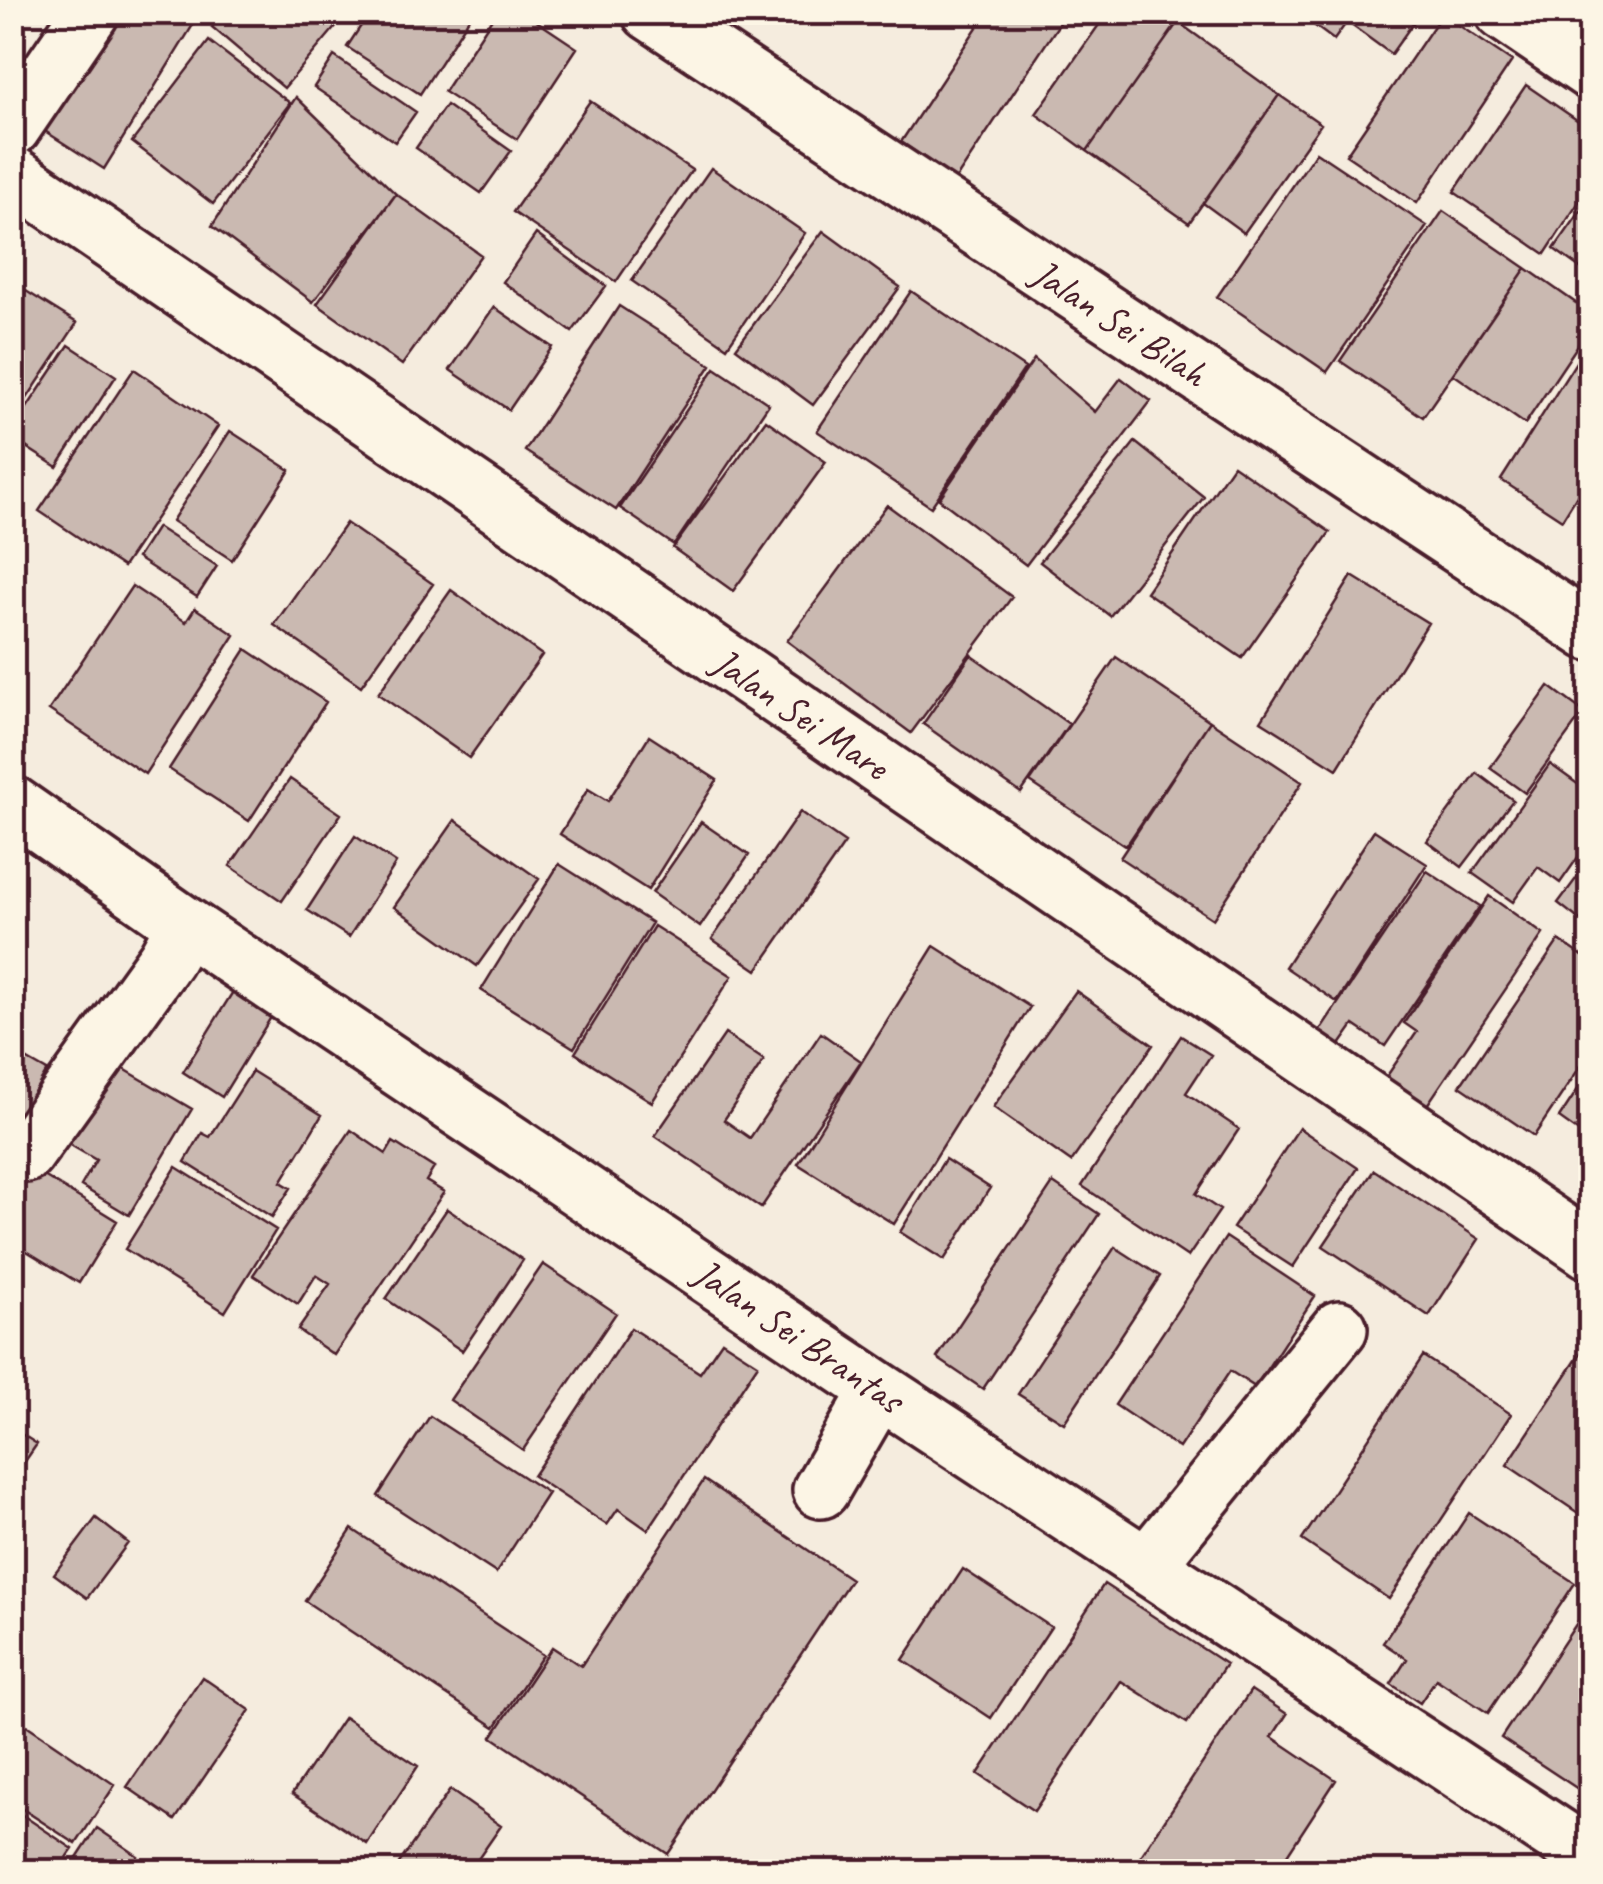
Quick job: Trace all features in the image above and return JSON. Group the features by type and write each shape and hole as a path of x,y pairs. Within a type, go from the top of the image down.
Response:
{"street":[{"path":"12,128 90,12"},
{"name":"Jalan Sei Bilah","path":"650,12 1590,632"},
{"path":"1504,12 1590,70"},
{"name":"Jalan Sei Mare","path":"12,174 1590,1251"},
{"name":"Jalan Sei Brantas","path":"12,804 184,925 879,1390 1590,1857"},
{"path":"26,1154 166,959 184,925"},
{"path":"1146,1566 1339,1329"},
{"path":"821,1490 879,1390"}],"building":[{"path":"113,12 173,12 193,25 104,169 26,119"},
{"path":"224,12 348,12 284,88 212,27"},
{"path":"370,12 473,12 420,94 347,47"},
{"path":"496,12 523,12 577,48 517,139 444,92"},
{"path":"987,12 1067,12 956,179 901,142"},
{"path":"1108,12 1164,12 1178,22 1087,151 1036,114"},
{"path":"1296,12 1354,12 1334,40"},
{"path":"1354,12 1421,12 1391,54 1347,22"},
{"path":"1442,14 1512,61 1417,203 1346,155"},
{"path":"1178,22 1279,95 1189,223 1087,151"},
{"path":"209,41 290,103 213,204 132,142"},
{"path":"334,56 416,112 395,142 314,87"},
{"path":"1526,85 1590,129 1590,185 1545,254 1454,192"},
{"path":"1279,95 1321,124 1244,233 1203,203"},
{"path":"296,97 396,194 313,302 212,226"},
{"path":"590,101 692,170 616,282 513,212"},
{"path":"446,105 511,151 481,193 416,148"},
{"path":"1316,152 1427,226 1327,372 1217,297"},
{"path":"711,168 805,233 727,347 632,281"},
{"path":"396,194 481,255 402,365 317,304"},
{"path":"1590,198 1590,275 1554,249"},
{"path":"1443,211 1526,268 1423,417 1340,361"},
{"path":"823,231 900,287 813,405 736,348"},
{"path":"536,234 606,286 572,332 503,282"},
{"path":"1526,268 1590,313 1590,327 1525,424 1453,374"},
{"path":"26,291 77,323 12,421 12,311"},
{"path":"911,291 1025,368 931,507 817,431"},
{"path":"619,306 711,365 616,510 525,451"},
{"path":"494,307 552,347 509,410 450,370"},
{"path":"1590,340 1590,475 1562,520 1501,480"},
{"path":"69,345 116,376 57,467 12,438 12,430"},
{"path":"1034,359 1095,412 1121,378 1151,401 1026,565 939,499"},
{"path":"715,368 769,404 674,545 620,508"},
{"path":"134,369 218,426 123,567 39,511"},
{"path":"766,420 826,462 733,591 673,548"},
{"path":"230,431 290,470 232,560 172,521"},
{"path":"1135,442 1204,497 1110,616 1040,562"},
{"path":"1233,465 1330,532 1242,658 1146,592"},
{"path":"887,505 1012,597 911,733 787,641"},
{"path":"346,523 433,584 361,686 274,625"},
{"path":"157,527 217,566 197,597 137,558"},
{"path":"1352,576 1428,623 1337,769 1261,721"},
{"path":"132,586 186,622 195,608 235,635 145,774 49,710"},
{"path":"451,590 542,655 469,758 378,694"},
{"path":"246,649 326,702 249,821 169,769"},
{"path":"971,655 1069,724 1021,793 923,724"},
{"path":"1116,657 1210,721 1126,846 1030,782"},
{"path":"1549,686 1584,712 1525,793 1490,768"},
{"path":"1210,721 1302,782 1213,919 1120,858"},
{"path":"649,736 717,780 648,890 560,834 588,789 608,801"},
{"path":"1550,764 1590,793 1590,840 1560,883 1538,867 1513,902 1472,873"},
{"path":"1477,773 1513,800 1462,867 1427,841"},
{"path":"290,779 341,814 282,901 230,866"},
{"path":"800,812 845,843 757,970 712,939"},
{"path":"455,820 539,879 477,966 394,907"},
{"path":"701,822 749,855 700,927 652,893"},
{"path":"1374,830 1427,864 1337,1002 1285,967"},
{"path":"355,836 396,863 349,937 307,910"},
{"path":"1590,860 1590,928 1558,903"},
{"path":"559,864 652,923 574,1048 481,990"},
{"path":"1427,871 1480,906 1385,1046 1354,1025 1335,1052 1314,1039"},
{"path":"1489,896 1543,934 1419,1117 1378,1089 1417,1032 1404,1023"},
{"path":"654,926 732,976 652,1102 575,1053"},
{"path":"1559,940 1590,961 1590,1052 1534,1136 1460,1086"},
{"path":"934,946 1030,1007 894,1224 798,1164"},
{"path":"234,990 273,1014 222,1097 183,1072"},
{"path":"1076,991 1153,1045 1071,1162 993,1107"},
{"path":"821,1033 861,1061 761,1208 655,1136 725,1034 764,1060 724,1120 750,1138"},
{"path":"1181,1036 1211,1055 1186,1093 1239,1129 1196,1194 1220,1210 1188,1257 1082,1186"},
{"path":"12,1051 47,1071 12,1129"},
{"path":"102,1056 192,1109 129,1215 81,1186 96,1160 55,1136"},
{"path":"252,1071 322,1115 281,1182 291,1188 272,1217 185,1162 202,1133 210,1137"},
{"path":"1590,1071 1590,1140 1559,1118"},
{"path":"1299,1128 1358,1168 1293,1267 1233,1228"},
{"path":"351,1130 386,1154 393,1142 434,1168 426,1181 444,1192 334,1355 298,1330 330,1284 316,1275 298,1304 253,1275"},
{"path":"945,1159 990,1188 944,1260 900,1232"},
{"path":"176,1167 276,1230 225,1312 125,1249"},
{"path":"31,1168 117,1221 79,1283 12,1242 12,1198"},
{"path":"1374,1170 1479,1239 1429,1316 1323,1246"},
{"path":"1053,1183 1099,1214 983,1389 937,1358"},
{"path":"447,1209 523,1260 462,1351 386,1299"},
{"path":"1226,1237 1315,1296 1255,1387 1230,1371 1179,1448 1115,1405"},
{"path":"1115,1247 1160,1276 1064,1423 1018,1394"},
{"path":"543,1264 616,1313 523,1450 450,1400"},
{"path":"631,1328 700,1373 722,1341 758,1364 648,1530 618,1509 607,1525 533,1476"},
{"path":"1590,1339 1590,1521 1507,1465"},
{"path":"1423,1356 1511,1414 1389,1599 1302,1540"},
{"path":"430,1416 548,1493 496,1573 378,1496"},
{"path":"12,1428 37,1444 12,1480"},
{"path":"704,1480 851,1579 668,1854 492,1737 552,1647 581,1666"},
{"path":"1469,1513 1575,1583 1488,1713 1436,1679 1420,1703 1391,1684 1407,1659 1383,1643"},
{"path":"96,1518 128,1543 87,1598 54,1574"},
{"path":"352,1529 543,1655 495,1727 305,1601"},
{"path":"963,1569 1051,1627 991,1718 903,1660"},
{"path":"1104,1584 1226,1664 1187,1723 1121,1681 1034,1811 978,1774"},
{"path":"1590,1603 1590,1797 1501,1738"},
{"path":"202,1677 250,1710 175,1820 127,1787"},
{"path":"1251,1690 1287,1714 1272,1737 1336,1780 1276,1872 1145,1872 1135,1865"},
{"path":"344,1717 418,1766 367,1844 292,1794"},
{"path":"16,1718 115,1785 76,1844 12,1802"},
{"path":"450,1790 501,1826 469,1872 393,1872"},
{"path":"12,1808 73,1849 57,1872 12,1872"},
{"path":"97,1828 138,1856 127,1872 68,1872"}]}
